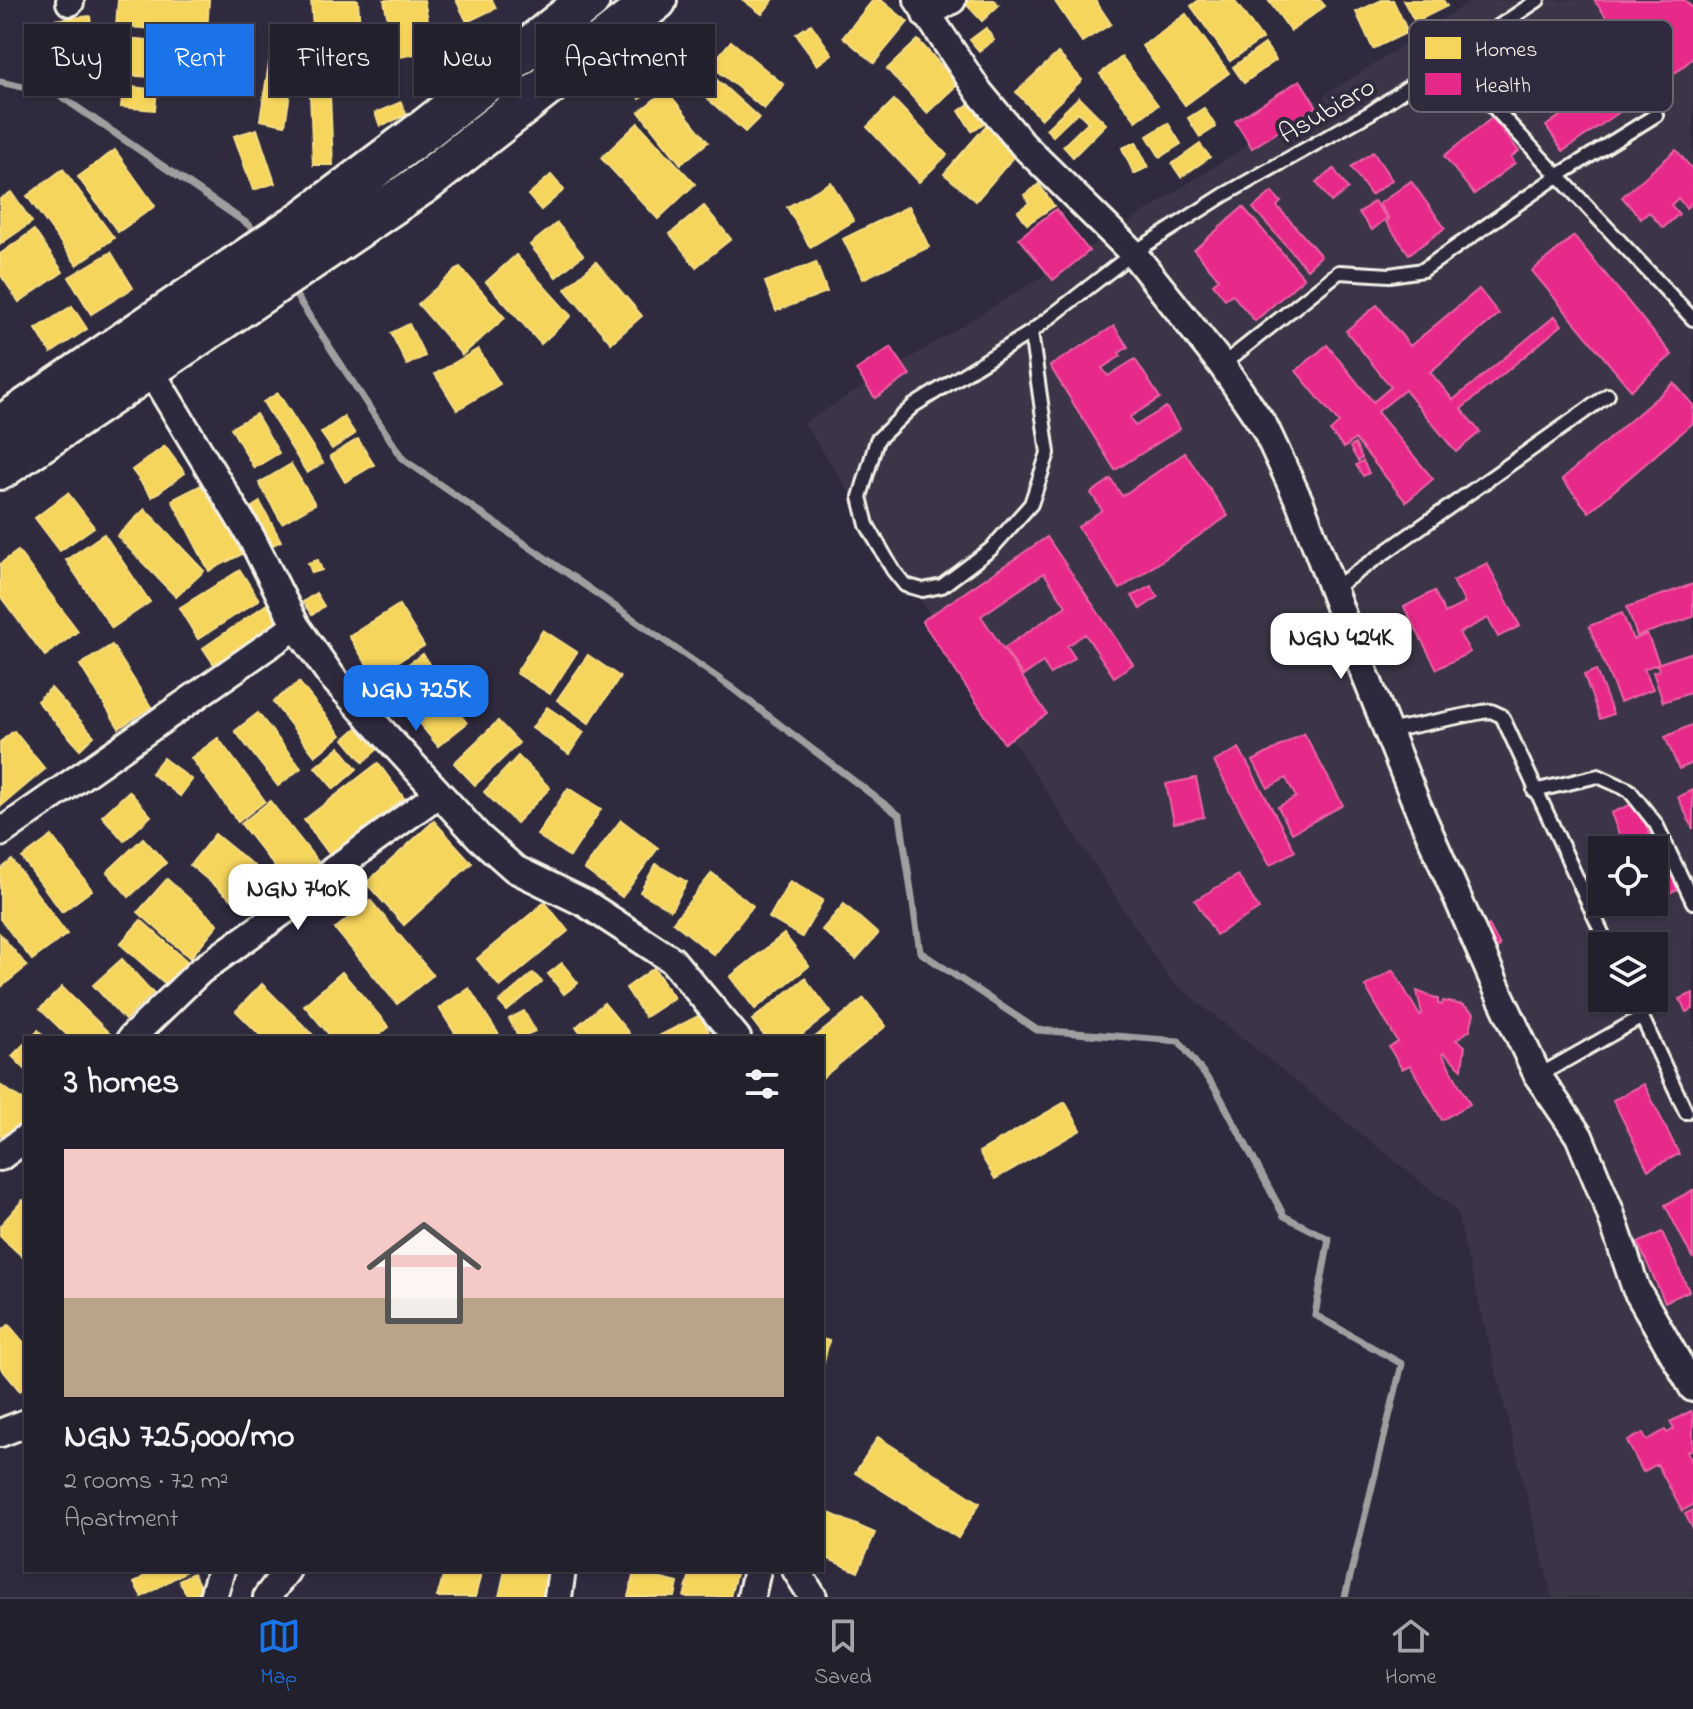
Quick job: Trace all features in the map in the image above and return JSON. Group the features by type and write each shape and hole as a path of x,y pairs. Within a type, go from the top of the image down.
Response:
{"main road":[{"path":"0,427 252,278 317,233 427,128 589,0"},
{"path":"317,233 425,182 656,0"},
{"path":"0,469 149,368 252,278"}],"street":[{"path":"952,0 922,8 979,92 1023,145 1133,253 1222,365 1265,428 1301,505 1430,834 1538,1076 1579,1136 1609,1209 1636,1289 1693,1388"},
{"path":"149,368 251,537 296,626 332,677 479,837 515,869 585,903 672,960 735,1036"},
{"path":"0,833 296,626"},
{"path":"133,1036 200,971 438,794"},
{"path":"0,1157 24,1139"},
{"path":"0,1433 24,1424"},
{"path":"267,1597 286,1572"},
{"path":"558,1597 562,1572"},
{"path":"751,1597 757,1572"},
{"path":"797,1572 813,1597"}],"lane":[{"name":"Asubiaro","path":"1509,20 1538,0"},
{"name":"Asubiaro","path":"1031,332 1048,453 1031,504 991,549 942,586 923,590 905,585 867,525 860,497 877,440 913,406 1031,332 1133,253 1224,195 1409,88"},
{"path":"1499,112 1693,319"},
{"path":"1222,365 1339,272 1390,275 1423,270 1559,175 1656,115"},
{"path":"1333,589 1608,395"},
{"path":"1388,731 1491,711 1502,716 1601,932"},
{"path":"1534,791 1598,776 1629,790 1656,824 1693,902"},
{"path":"1640,1012 1686,1112"},
{"path":"1538,1076 1642,1017"}],"shaded area":[{"path":"1472,0 1693,0 1693,1597 1552,1597 1456,1210 1170,980 804,423 1090,247 1409,41 1409,112 1673,112 1673,20 1441,20"}],"building: Homes":[{"path":"118,0 209,0 208,24 146,24 146,28 116,24"},
{"path":"311,0 358,0 360,24 313,24"},
{"path":"384,0 424,0 429,24 414,24 414,54 398,57 398,24 389,24"},
{"path":"456,0 492,0 496,8 467,22"},
{"path":"743,0 773,0 762,14"},
{"path":"873,0 881,0 908,22 874,63 843,37"},
{"path":"970,0 994,0 999,5 982,21 966,4"},
{"path":"1054,0 1095,0 1111,24 1082,42"},
{"path":"1199,0 1234,0 1262,39 1230,61 1191,6"},
{"path":"1268,0 1320,0 1325,6 1291,31"},
{"path":"1382,0 1393,0 1408,32 1373,49 1356,12"},
{"path":"1403,0 1443,0 1447,6 1419,20 1414,20"},
{"path":"1186,14 1229,73 1185,105 1142,46"},
{"path":"90,16 91,24 53,24 53,20"},
{"path":"811,24 832,54 817,65 796,34"},
{"path":"986,28 994,40 979,51 970,40"},
{"path":"130,39 146,40 146,77 130,75"},
{"path":"918,40 958,84 927,113 887,69"},
{"path":"731,41 784,85 764,109 715,68 715,60"},
{"path":"1265,44 1276,60 1244,83 1233,67"},
{"path":"1058,53 1082,80 1041,119 1016,92"},
{"path":"270,57 270,96 290,96 285,125 260,120"},
{"path":"1122,57 1158,105 1136,121 1100,74"},
{"path":"715,78 759,118 745,132 704,96 715,96"},
{"path":"130,87 146,89 146,96 156,96 155,110 121,107 122,96 130,96"},
{"path":"310,96 330,96 333,165 313,165"},
{"path":"659,96 671,96 708,142 681,164 639,112"},
{"path":"1079,97 1106,124 1073,157 1063,146 1088,122 1078,112 1053,136 1046,129"},
{"path":"976,99 990,119 972,131 959,111"},
{"path":"894,100 947,155 919,182 867,127"},
{"path":"401,102 407,115 380,126 375,113"},
{"path":"1204,108 1216,127 1200,137 1188,118"},
{"path":"990,121 1021,148 976,201 944,174"},
{"path":"638,123 695,184 658,219 601,158"},
{"path":"1168,123 1181,144 1160,157 1147,136"},
{"path":"257,129 275,183 253,190 234,136"},
{"path":"1136,142 1148,167 1134,174 1122,148"},
{"path":"1200,144 1210,157 1181,177 1172,164"},
{"path":"115,150 155,206 118,232 78,177"},
{"path":"63,169 114,238 77,265 27,196"},
{"path":"551,175 564,190 541,210 528,195"},
{"path":"831,182 854,221 810,247 787,207"},
{"path":"1039,184 1054,206 1027,224 1018,211 1029,203 1024,195"},
{"path":"11,192 32,222 0,244 0,199"},
{"path":"704,206 731,239 696,267 670,234"},
{"path":"909,206 929,247 863,279 843,239"},
{"path":"557,223 583,255 556,277 530,245"},
{"path":"34,230 63,272 19,302 0,274 0,254"},
{"path":"111,252 133,288 91,314 69,277"},
{"path":"516,255 571,316 541,344 486,282"},
{"path":"596,262 642,316 611,343 565,289"},
{"path":"816,262 827,292 776,311 765,282"},
{"path":"460,267 505,318 462,355 418,304"},
{"path":"72,306 87,329 51,353 36,329"},
{"path":"409,324 425,356 407,365 391,333"},
{"path":"478,349 500,384 457,410 435,374"},
{"path":"278,393 323,463 307,473 263,402"},
{"path":"256,414 279,453 254,468 231,428"},
{"path":"344,417 355,434 332,449 321,433"},
{"path":"358,439 374,465 345,482 330,456"},
{"path":"165,446 185,473 152,497 132,470"},
{"path":"291,464 315,504 282,523 259,483"},
{"path":"207,482 244,553 209,571 172,500"},
{"path":"68,493 94,527 60,551 35,518"},
{"path":"260,502 281,541 273,545 252,507"},
{"path":"145,509 204,571 176,597 117,536"},
{"path":"104,534 150,602 112,628 66,560"},
{"path":"18,551 78,631 45,656 0,596 0,564"},
{"path":"318,560 322,570 312,573 308,563"},
{"path":"240,570 259,600 198,639 179,608"},
{"path":"316,593 324,606 312,615 303,602"},
{"path":"267,604 283,629 219,672 203,648"},
{"path":"399,605 424,646 374,676 349,636"},
{"path":"543,630 577,652 550,694 516,673"},
{"path":"112,645 151,707 119,728 80,665"},
{"path":"423,654 443,683 400,712 380,683"},
{"path":"588,655 620,677 589,723 557,700"},
{"path":"299,682 341,735 315,756 273,702"},
{"path":"51,688 94,736 80,749 37,701"},
{"path":"443,693 467,723 438,746 414,717"},
{"path":"547,707 584,732 569,754 532,728"},
{"path":"258,713 301,768 278,786 235,731"},
{"path":"498,721 519,743 475,785 454,763"},
{"path":"359,726 379,748 363,762 344,739"},
{"path":"14,731 45,769 0,807 0,742"},
{"path":"218,738 265,801 238,822 191,758"},
{"path":"339,747 357,769 334,789 315,767"},
{"path":"518,756 550,788 516,823 484,792"},
{"path":"163,758 192,780 180,796 151,773"},
{"path":"378,763 404,798 330,855 304,820"},
{"path":"568,788 601,809 570,857 537,835"},
{"path":"129,791 151,816 124,841 102,816"},
{"path":"270,801 323,868 294,891 241,824"},
{"path":"621,820 658,848 622,897 584,869"},
{"path":"434,821 472,863 404,925 366,883"},
{"path":"215,834 260,871 235,902 190,865"},
{"path":"52,836 92,890 62,912 22,858"},
{"path":"143,838 166,863 129,897 107,872"},
{"path":"12,860 67,934 32,960 0,919 0,870"},
{"path":"656,864 687,882 671,910 640,892"},
{"path":"712,873 753,906 714,955 673,922"},
{"path":"167,879 218,924 190,958 138,912"},
{"path":"790,881 823,900 802,937 769,918"},
{"path":"370,900 433,975 397,1004 335,929"},
{"path":"545,902 568,931 500,987 477,959"},
{"path":"844,904 878,934 856,959 822,930"},
{"path":"141,920 188,962 168,986 120,944"},
{"path":"0,934 27,966 0,988"},
{"path":"784,934 809,966 755,1009 730,977"},
{"path":"122,959 153,993 125,1020 93,985"},
{"path":"562,963 578,983 564,994 548,974"},
{"path":"654,968 674,998 645,1017 626,988"},
{"path":"342,972 389,1027 378,1036 330,1036 304,1005"},
{"path":"533,973 542,982 507,1011 499,1002"},
{"path":"805,978 831,1012 801,1036 764,1036 752,1020"},
{"path":"262,984 314,1036 261,1036 236,1011"},
{"path":"62,987 112,1036 68,1036 40,1009"},
{"path":"469,988 500,1036 457,1036 439,1008"},
{"path":"864,998 886,1026 824,1076 824,1036 816,1036"},
{"path":"604,1003 629,1033 625,1036 584,1036 576,1027"},
{"path":"524,1011 535,1031 518,1036 509,1019"},
{"path":"700,1015 711,1036 659,1036"},
{"path":"24,1044 24,1068 12,1056"},
{"path":"0,1085 24,1101 24,1122 11,1142 0,1135"},
{"path":"1065,1102 1081,1130 995,1179 979,1152"},
{"path":"23,1200 24,1258 0,1236 0,1226"},
{"path":"9,1325 24,1343 24,1388 20,1391 0,1367 0,1332"},
{"path":"824,1340 829,1341 824,1362"},
{"path":"878,1437 980,1503 958,1538 855,1473"},
{"path":"824,1511 875,1533 858,1572 824,1557"},
{"path":"150,1572 185,1572 142,1597 134,1583"},
{"path":"444,1572 481,1572 475,1597 437,1597"},
{"path":"505,1572 552,1572 546,1597 499,1597"},
{"path":"634,1572 678,1583 675,1597 628,1597"},
{"path":"690,1572 736,1572 730,1597 684,1597"},
{"path":"193,1573 204,1597 188,1597 179,1580"}],"building: Health":[{"path":"1594,0 1685,0 1693,9 1693,58 1673,75 1673,20 1605,20 1607,18"},
{"path":"1300,80 1317,107 1252,148 1235,121"},
{"path":"1565,112 1620,112 1563,151 1546,126"},
{"path":"1492,118 1519,151 1511,157 1515,163 1474,194 1444,156"},
{"path":"1676,150 1693,170 1693,202 1686,208 1678,198 1671,205 1679,214 1663,228 1649,212 1641,219 1622,197"},
{"path":"1373,152 1392,180 1371,195 1351,167"},
{"path":"1334,169 1348,189 1331,202 1316,182"},
{"path":"1411,181 1445,228 1409,254 1386,222 1389,219 1379,204"},
{"path":"1272,192 1281,202 1277,206 1321,256 1307,269 1253,208"},
{"path":"1374,201 1387,218 1372,230 1359,213"},
{"path":"1243,207 1304,278 1255,321 1232,294 1225,299 1213,284 1219,279 1194,250"},
{"path":"1056,209 1089,251 1053,280 1019,238"},
{"path":"1574,236 1672,355 1631,390 1532,271"},
{"path":"1479,289 1499,314 1430,372 1453,400 1555,316 1562,325 1461,409 1480,432 1456,452 1405,390 1377,412 1433,479 1406,502 1355,439 1344,448 1330,431 1339,423 1296,371 1327,345 1373,402 1391,387 1346,331 1377,305 1410,346"},
{"path":"1114,326 1128,347 1119,353 1121,356 1102,368 1108,376 1135,359 1160,398 1130,417 1135,426 1166,407 1180,429 1115,470 1050,366"},
{"path":"891,347 910,375 875,398 856,370"},
{"path":"1674,383 1693,405 1693,423 1589,512 1562,479"},
{"path":"1355,444 1362,458 1358,461 1350,447"},
{"path":"1185,453 1228,516 1120,589 1078,527 1102,510 1091,493 1111,479 1122,496"},
{"path":"1363,461 1369,473 1363,476 1356,465"},
{"path":"1047,537 1133,664 1114,677 1085,634 1067,646 1075,658 1050,674 1043,662 1023,676 1004,648 1066,606 1044,573 981,616 1047,714 1004,743 922,621"},
{"path":"1487,563 1520,626 1498,637 1488,618 1459,633 1470,652 1437,669 1404,607 1434,591 1445,613 1465,603 1453,581"},
{"path":"1693,584 1693,617 1637,636 1627,607"},
{"path":"1151,586 1158,597 1140,609 1132,596"},
{"path":"1622,613 1633,640 1647,634 1659,663 1644,669 1653,689 1620,702 1589,626"},
{"path":"1693,652 1693,692 1663,702 1653,672 1659,670 1657,664"},
{"path":"1596,670 1613,714 1600,719 1584,675"},
{"path":"1693,724 1693,763 1679,769 1665,737"},
{"path":"1304,733 1343,805 1292,833 1278,807 1296,797 1286,778 1268,788 1253,761"},
{"path":"1239,748 1295,851 1270,865 1214,762"},
{"path":"1196,778 1204,817 1174,823 1166,784"},
{"path":"1693,790 1693,829 1678,797"},
{"path":"1637,802 1650,836 1620,836 1611,813"},
{"path":"1238,875 1259,909 1216,935 1195,900"},
{"path":"1675,876 1680,888 1668,894 1668,879"},
{"path":"1489,925 1500,946 1495,949 1484,928"},
{"path":"1393,970 1420,1016 1417,991 1438,999 1438,1004 1442,1005 1443,1001 1463,1005 1474,1013 1470,1030 1456,1040 1465,1046 1462,1069 1442,1054 1470,1104 1442,1120 1410,1065 1402,1069 1389,1047 1398,1042 1365,986"},
{"path":"1693,993 1693,1009 1686,1012 1680,999"},
{"path":"1644,1084 1679,1154 1648,1170 1613,1100"},
{"path":"1693,1190 1693,1259 1665,1205"},
{"path":"1662,1232 1689,1291 1665,1302 1638,1243"},
{"path":"1691,1411 1693,1449 1687,1452 1693,1463 1693,1505 1682,1511 1657,1464 1643,1472 1627,1441 1643,1433 1647,1440 1665,1430 1667,1433 1674,1429 1670,1422"},
{"path":"1693,1510 1693,1529 1685,1514"}],"waterway":[{"path":"0,82 59,95 249,225 257,237"},
{"path":"291,288 403,459 728,685 900,816 920,952 1037,1030 1179,1041 1217,1091 1284,1216 1329,1239 1315,1315 1402,1364 1345,1597"}]}
